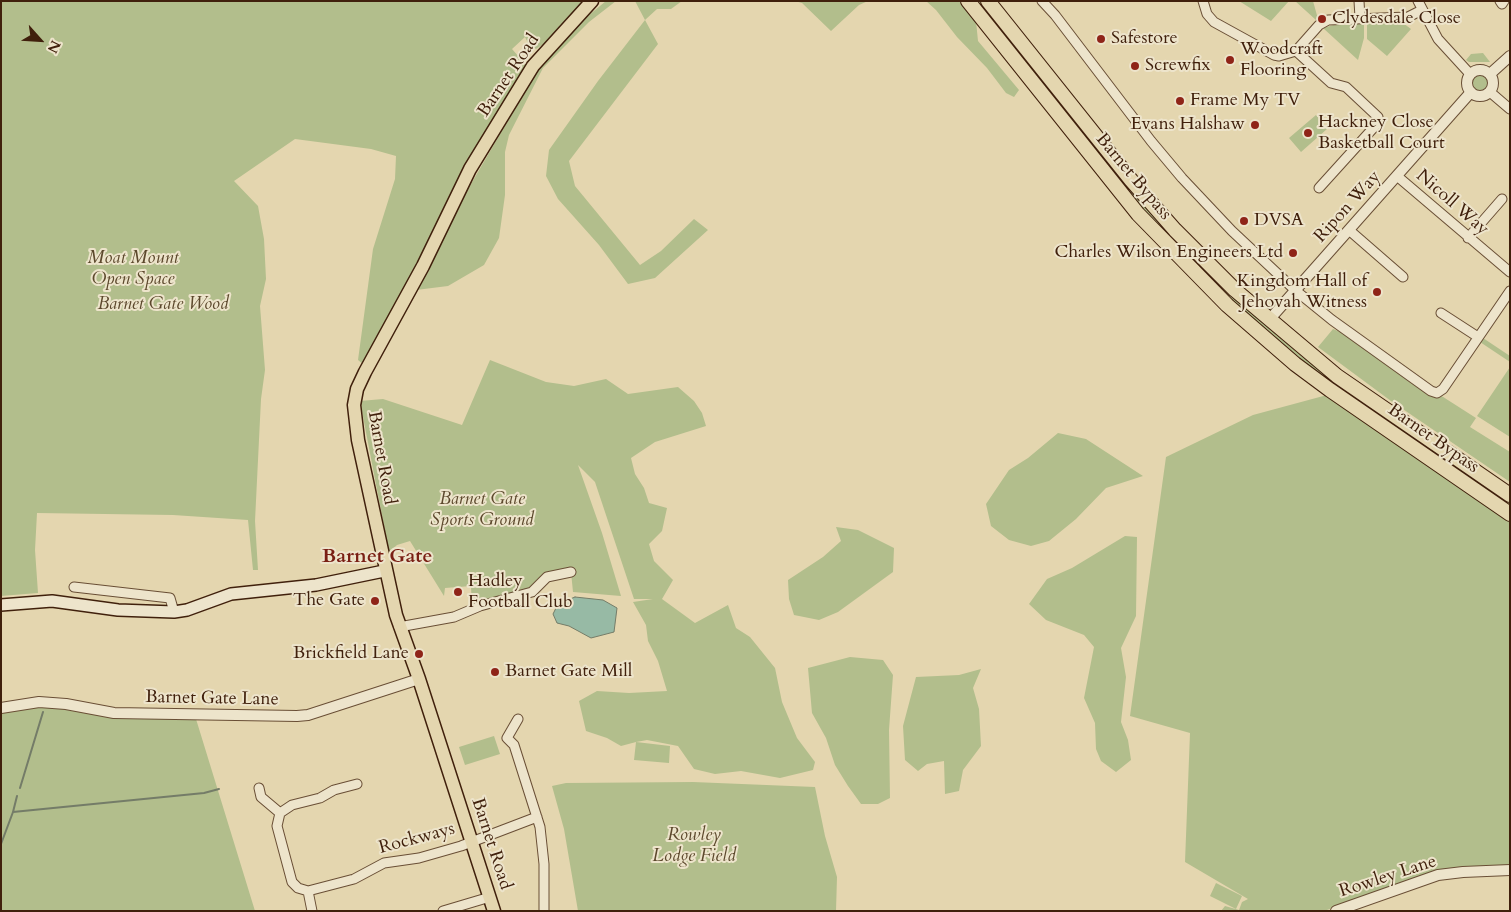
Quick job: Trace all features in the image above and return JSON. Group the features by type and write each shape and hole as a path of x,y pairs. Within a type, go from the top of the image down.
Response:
{"highway":[{"name":"Barnet Bypass","path":"968,1 1132,207 1170,249 1227,305 1296,364 1330,390 1510,514"},
{"name":"Barnet Bypass","path":"988,1 1094,135 1160,213 1201,257 1269,320 1369,399 1510,495"}],"main road":[{"name":"Barnet Road","path":"494,911 419,679 399,627 384,571 358,440 354,405 357,389 423,266 456,194 533,66 592,1"},
{"path":"1,606 52,602 118,610 174,612 187,610 231,594 316,585 384,571"}],"street":[{"path":"1042,1 1055,15 1131,116 1182,178 1232,231 1295,290 1370,349 1434,392 1443,389 1510,291"},
{"path":"1203,1 1207,14 1214,22 1270,53 1285,56 1296,51 1324,22 1360,18 1408,17 1422,10"},
{"path":"1359,1 1360,18"},
{"path":"1418,1 1438,39 1470,74"},
{"path":"1500,1 1502,4 1504,1"},
{"path":"1296,51 1331,83 1346,87 1378,117 1376,125 1319,188"},
{"path":"1490,74 1510,56"},
{"path":"1482,69 1490,74 1494,85 1490,92 1483,96 1471,92 1467,85 1470,74 1482,69"},
{"name":"Ripon Way","path":"1269,320 1471,92"},
{"path":"1490,92 1510,109"},
{"name":"Nicoll Way","path":"1397,176 1510,272"},
{"path":"1468,238 1502,199"},
{"path":"1350,230 1403,277"},
{"path":"1441,313 1478,337"},
{"path":"399,627 454,617 480,606 532,592 546,577 571,572"},
{"path":"74,587 170,598 174,612"},
{"name":"Barnet Gate Lane","path":"1,708 39,702 132,714 297,716 308,715 419,679"},
{"path":"518,719 507,738 514,745 537,817 544,864 544,911"},
{"path":"312,911 308,891 298,888 292,882 277,826 280,813 292,805 320,798 334,790 347,792 357,784"},
{"path":"259,788 261,796 280,813"},
{"name":"Rockways","path":"308,891 354,880 384,863 418,858 472,841 537,817"},
{"name":"Rowley Lane","path":"1336,911 1438,875 1510,870"},
{"path":"441,910 490,897"}],"green space":[{"name":"Moat Mount Open Space","path":"1,1 586,1 548,41 536,49 528,43 525,37 512,49 526,65 455,185 404,290 364,365 358,360 373,249 395,179 396,156 371,149 295,139 234,181 258,206 264,239 266,279 260,306 265,370 261,399 255,521 258,570 253,570 248,520 173,515 37,513 35,550 38,593 1,596"},
{"path":"606,1 616,1 589,22 543,68 509,135 505,152 505,195 499,238 484,265 448,286 416,290 457,208 535,74 566,34"},
{"path":"635,1 682,1 671,9 657,9 645,20"},
{"path":"795,1 868,1 859,5 831,31 802,3"},
{"path":"926,1 960,1 976,21 978,41 1019,90 1014,97 1006,93 987,68"},
{"path":"976,1 981,1 1121,178 1200,266 1298,353 1386,418 1510,503 1510,507 1371,412 1304,363 1220,290 1148,215"},
{"path":"1239,1 1289,1 1271,21"},
{"path":"1295,1 1313,1 1318,19 1316,20"},
{"path":"645,20 658,44 569,161 575,186 640,265 661,251 694,219 708,230 655,278 628,284 599,245 558,199 546,176 549,150 598,81"},
{"path":"1364,23 1364,38 1358,60 1323,28 1337,24"},
{"path":"1367,23 1403,23 1411,29 1387,56 1367,39"},
{"path":"1483,53 1490,62 1469,62 1466,60 1471,54"},
{"path":"1481,74 1487,77 1490,83 1487,89 1481,92 1475,89 1472,83 1475,77"},
{"name":"Hackney Close Basketball Court","path":"1316,115 1327,129 1301,152 1289,138"},
{"path":"1333,329 1343,333 1476,418 1470,427 1510,452 1510,482 1391,401 1318,347"},
{"path":"1483,338 1510,356 1510,362 1480,342"},
{"name":"Barnet Gate Sports Ground","path":"490,360 546,382 574,386 606,379 628,394 678,387 694,401 702,413 706,426 655,442 631,458 635,474 644,488 649,503 667,508 662,531 649,544 654,561 673,580 662,599 695,623 728,605 736,628 750,637 775,668 782,702 797,738 815,762 813,770 780,778 741,771 715,774 694,769 678,746 647,740 621,746 607,738 586,731 579,701 597,691 629,693 667,691 658,661 648,641 646,625 633,602 653,599 634,599 595,482 578,465 602,533 621,596 573,592 571,572 546,577 532,592 472,610 471,586 445,588 444,596 410,541 397,545 389,552 360,401 383,399 462,425"},
{"path":"1510,367 1510,437 1477,416"},
{"path":"1327,395 1510,522 1510,868 1439,871 1324,911 1221,911 1225,906 1239,910 1242,902 1248,899 1185,862 1190,733 1130,716 1166,457 1253,415"},
{"path":"1058,433 1086,439 1143,476 1106,488 1076,519 1049,541 1031,546 1009,540 991,526 986,504 1009,470 1028,458"},
{"path":"836,527 858,530 894,548 893,572 838,612 819,620 794,615 789,599 788,580 823,557 841,541"},
{"path":"1125,536 1137,537 1136,616 1121,648 1126,677 1121,722 1128,740 1131,760 1116,772 1101,761 1096,749 1095,723 1084,698 1094,647 1084,635 1046,620 1029,604 1047,579 1072,568"},
{"path":"850,657 883,660 893,675 889,730 890,798 878,804 861,804 835,765 826,738 812,713 808,668"},
{"path":"981,669 973,688 979,709 981,746 963,770 959,791 945,794 944,761 927,764 918,771 905,760 903,726 916,677 959,675"},
{"path":"34,706 65,707 116,719 196,719 255,911 1,911 1,713"},
{"path":"494,736 500,754 465,765 459,747"},
{"path":"636,742 670,746 669,763 634,760"},
{"name":"Rowley Lodge Field","path":"693,782 815,787 825,836 837,877 836,911 578,911 564,829 552,786 566,783"},
{"path":"1216,883 1242,896 1236,909 1210,896"}],"shaded area":[{"path":"575,597 603,600 617,608 614,632 591,638 569,626 557,623 553,614 558,604"}],"waterway":[{"path":"20,788 43,712"},
{"path":"1,844 13,812 204,793 219,789"},
{"path":"13,812 17,796"}],"place":[{"name":"Clydesdale Close","path":"1322,19"},
{"name":"Safestore","path":"1101,39"},
{"name":"Woodcraft Flooring","path":"1230,60"},
{"name":"Screwfix","path":"1135,66"},
{"name":"Frame My TV","path":"1180,101"},
{"name":"Evans Halshaw","path":"1255,125"},
{"name":"Hackney Close Basketball Court","path":"1308,133"},
{"name":"DVSA","path":"1244,221"},
{"name":"Charles Wilson Engineers Ltd","path":"1293,253"},
{"name":"Kingdom Hall of Jehovah Witness","path":"1377,292"},
{"name":"Hadley Football Club","path":"458,592"},
{"name":"The Gate","path":"375,601"},
{"name":"Brickfield Lane","path":"419,654"},
{"name":"Barnet Gate Mill","path":"495,672"}],"district":[{"name":"Barnet Gate","path":"377,557"}],"park label":[{"name":"Barnet Gate Wood","path":"163,305"}]}
